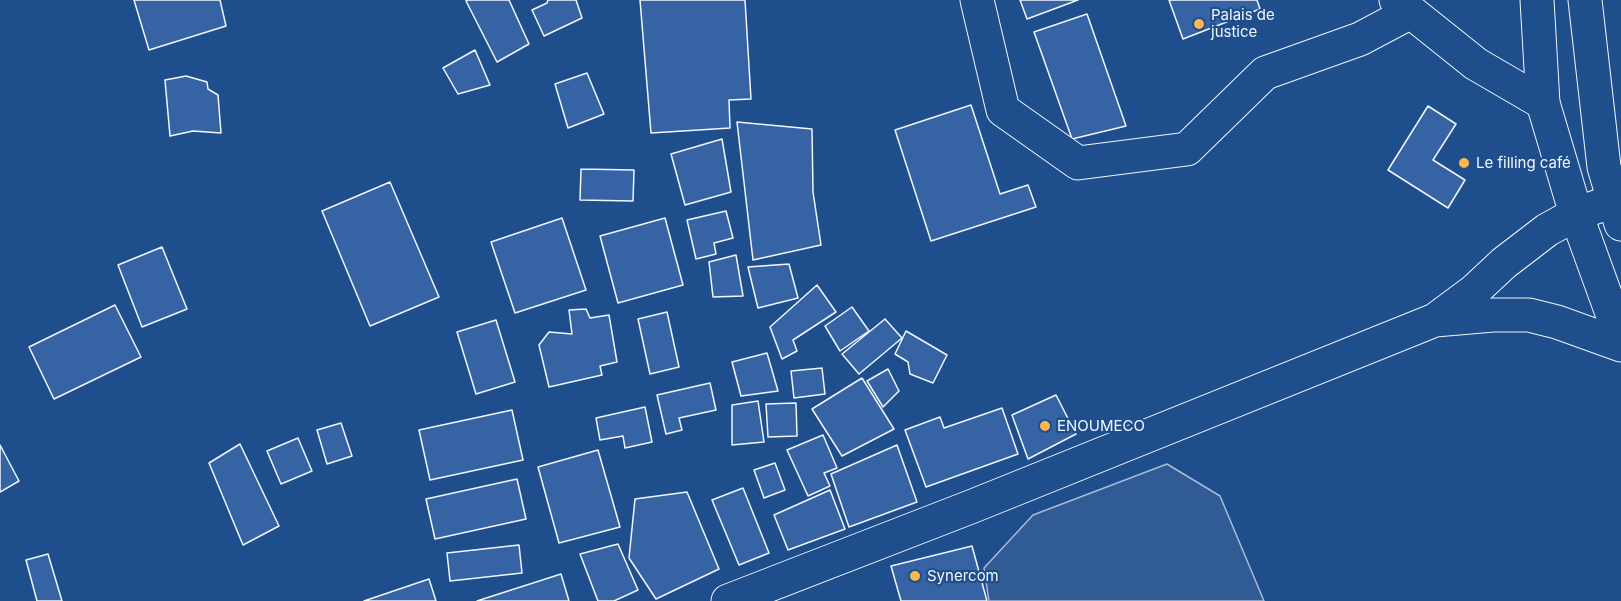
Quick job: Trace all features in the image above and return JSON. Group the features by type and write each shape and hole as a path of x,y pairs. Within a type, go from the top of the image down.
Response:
{"street":[{"path":"977,0 1003,110 1078,163 1187,149 1265,73 1360,39 1404,6 1476,64 1543,103"},
{"path":"1537,0 1543,103 1576,214 1621,338"},
{"path":"728,601 973,506 1435,320 1474,291 1547,230 1576,214 1617,213 1613,163 1585,0"},
{"path":"1435,320 1493,315 1528,315 1557,322 1621,345"}],"shaded area":[{"path":"1167,464 1220,496 1264,601 989,601 984,568 1033,515"}],"building":[{"path":"134,0 220,0 226,26 149,50"},
{"path":"509,0 529,44 497,62 466,1"},
{"path":"548,0 576,0 582,18 544,36 532,10 547,3"},
{"path":"640,0 745,0 751,99 729,100 730,128 651,133"},
{"path":"1020,0 1078,0 1027,19"},
{"name":"Palais de justice","path":"1169,0 1257,0 1260,9 1183,39"},
{"path":"1087,14 1126,126 1072,139 1034,32"},
{"path":"475,50 490,85 458,94 443,68"},
{"path":"587,73 604,114 568,128 555,84"},
{"path":"186,76 207,82 208,89 218,95 221,133 193,131 170,136 165,80"},
{"path":"971,105 1000,194 1028,185 1036,207 931,241 895,130"},
{"path":"1428,106 1456,124 1433,160 1465,180 1448,208 1388,170"},
{"path":"737,122 812,129 813,192 821,245 753,260"},
{"path":"722,139 731,192 685,205 671,154"},
{"path":"581,169 634,170 633,201 580,200"},
{"path":"390,182 439,297 370,326 322,211"},
{"path":"726,211 733,238 714,243 716,254 696,259 687,220"},
{"path":"562,218 586,290 515,313 491,242"},
{"path":"665,218 683,285 618,303 600,236"},
{"path":"162,247 187,309 142,327 118,265"},
{"path":"736,255 743,296 713,297 709,262"},
{"path":"789,264 798,298 758,308 748,267"},
{"path":"817,285 836,312 793,340 797,351 782,359 770,327"},
{"path":"115,305 141,357 54,399 29,347"},
{"path":"852,307 869,331 840,351 825,326"},
{"path":"586,309 590,318 609,315 617,362 600,366 602,375 549,387 539,345 549,332 572,334 569,310"},
{"path":"667,312 679,367 650,374 638,319"},
{"path":"885,319 902,338 859,374 842,354"},
{"path":"496,320 515,382 476,394 457,332"},
{"path":"906,331 947,355 933,383 910,374 908,362 895,354"},
{"path":"767,353 778,391 741,396 732,362"},
{"path":"822,368 825,394 794,398 791,371"},
{"path":"888,369 899,391 883,407 867,381"},
{"path":"862,378 894,429 842,456 812,409"},
{"path":"710,383 716,410 679,418 682,430 666,434 657,395"},
{"path":"1056,395 1076,434 1028,459 1012,415"},
{"path":"758,401 764,442 732,445 732,405"},
{"path":"796,403 797,436 768,437 766,404"},
{"path":"645,407 652,442 625,448 623,436 600,440 596,418"},
{"path":"1002,408 1018,454 926,487 905,430 940,417 944,428"},
{"path":"512,410 523,460 430,480 419,430"},
{"path":"341,423 352,456 327,464 317,430"},
{"path":"823,435 837,468 824,473 830,486 808,496 787,450"},
{"path":"298,438 312,471 281,484 267,451"},
{"path":"240,444 279,526 243,545 209,463"},
{"path":"0,445 19,481 0,492"},
{"path":"897,445 917,502 849,527 831,474"},
{"path":"598,450 620,527 559,543 538,467"},
{"path":"775,463 785,490 764,498 754,470"},
{"path":"517,479 526,519 435,539 426,499"},
{"path":"743,488 769,553 739,565 712,500"},
{"path":"830,490 845,529 788,550 774,515"},
{"path":"687,492 719,569 656,599 629,558 635,499"},
{"path":"618,544 638,590 614,601 598,601 580,554"},
{"path":"519,545 522,573 450,581 447,553"},
{"path":"972,546 987,601 901,601 891,566"},
{"path":"48,554 62,601 37,601 26,560"},
{"path":"561,574 569,601 477,601"},
{"path":"429,579 436,601 364,601"}],"place":[{"name":"Palais de justice","path":"1199,24"},
{"name":"Le filling café","path":"1464,163"},
{"name":"ENOUMECO","path":"1045,426"},
{"name":"Synercom","path":"915,576"}]}
